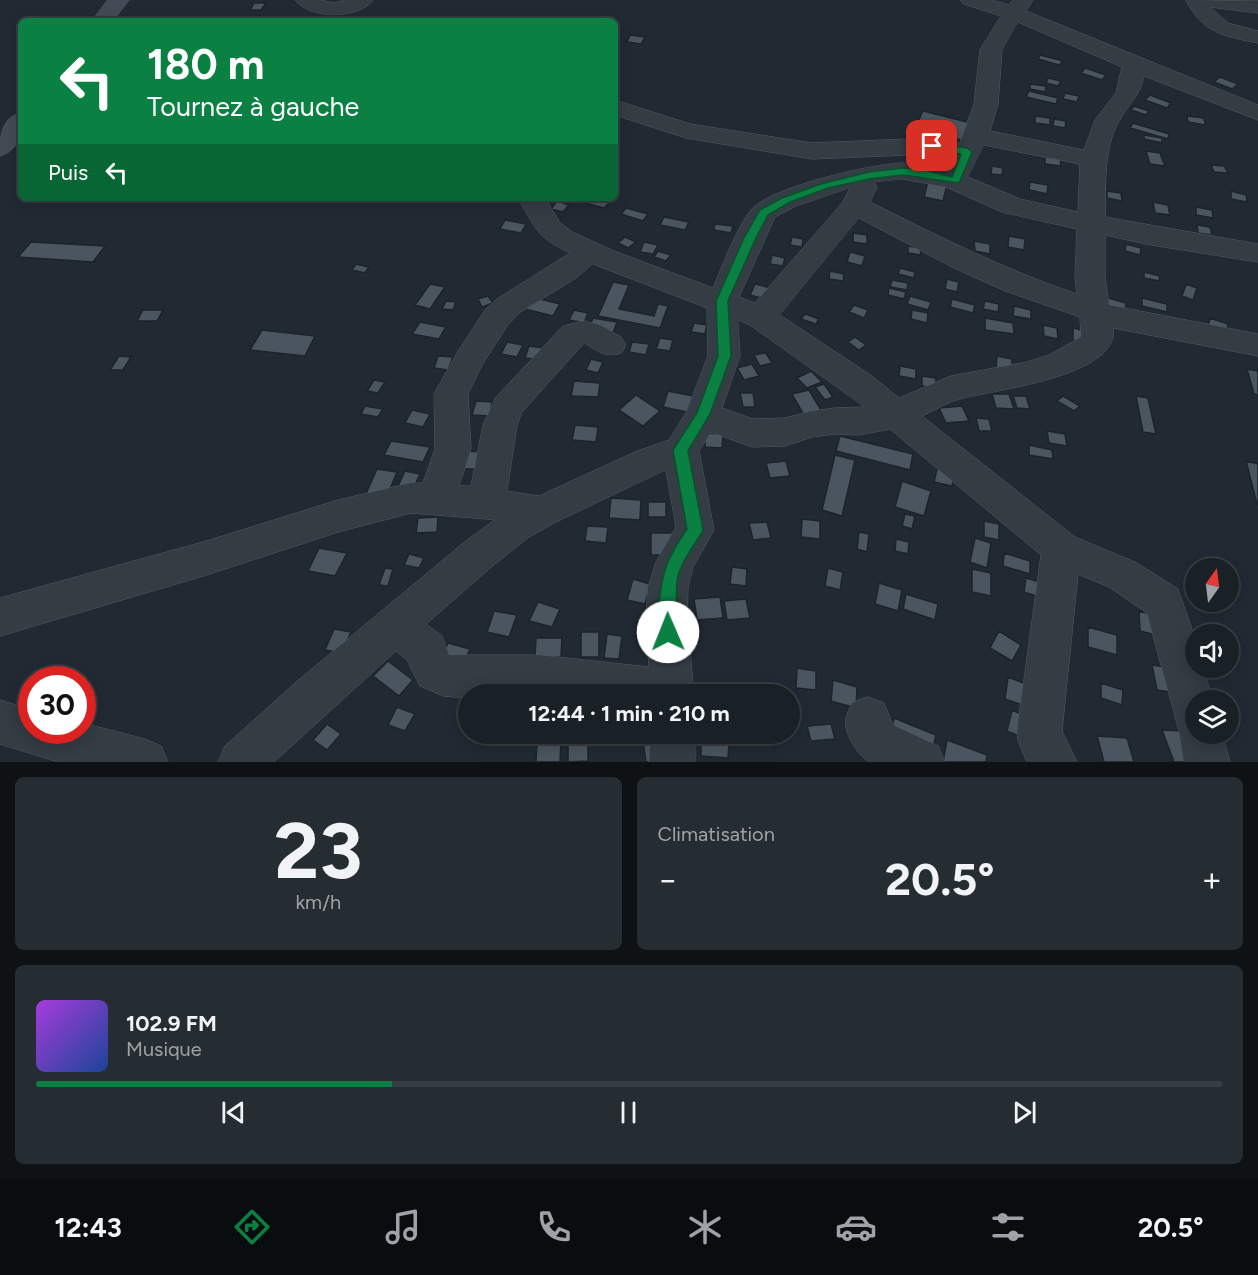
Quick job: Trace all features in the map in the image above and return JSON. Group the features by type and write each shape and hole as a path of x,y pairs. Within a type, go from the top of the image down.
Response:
{"street":[{"path":"104,18 119,0"},
{"path":"305,0 328,11 341,9 363,0"},
{"path":"971,0 1017,7 1134,64 1258,113"},
{"path":"1196,0 1201,13 1209,21 1221,27 1258,37"},
{"path":"1205,0 1258,7"},
{"path":"955,181 986,104 991,50 1017,7"},
{"path":"703,414 752,433 785,432 812,424 835,421 859,422 896,414 951,388 1027,374 1060,364 1094,344 1098,333 1090,277 1093,159 1107,120 1127,94 1134,64"},
{"path":"618,108 687,131 812,151 971,144 1093,159"},
{"path":"0,148 18,126"},
{"path":"241,762 310,698 481,552 516,526 648,462 681,450 703,414 724,356 722,301 750,238 764,213 786,200 825,186 869,175 903,171 921,172 955,181 1012,206 1091,224 1258,253"},
{"path":"761,316 855,205 869,175"},
{"path":"532,201 548,228 562,238 662,280 761,316 860,385 1061,549 1123,575 1164,602 1188,690"},
{"path":"855,205 962,260 1005,279 1094,311 1118,319 1258,345"},
{"path":"436,499 453,449 452,394 468,361 496,318 508,306 566,271 592,251"},
{"path":"487,503 500,425 508,406 574,334 582,331 596,335 610,345"},
{"path":"670,684 666,618 670,576 678,557 695,530 681,450"},
{"path":"0,617 210,557 338,516 411,498 487,503 541,512"},
{"path":"1054,762 1041,746 1038,736 1043,714 1061,549"},
{"path":"393,629 416,640 427,650 429,664 438,673 467,677 517,675 571,678 592,684"},
{"path":"0,722 145,762"},
{"path":"870,741 922,762"},
{"path":"672,744 672,762"},
{"path":"1202,744 1207,762"}],"building":[{"path":"254,3 266,3 261,10 250,10"},
{"path":"630,35 645,37 641,44 627,42"},
{"path":"1040,55 1063,61 1059,65 1038,59"},
{"path":"1085,68 1106,75 1102,80 1081,73"},
{"path":"1220,77 1238,84 1232,89 1214,82"},
{"path":"1048,78 1061,81 1058,86 1046,83"},
{"path":"1030,84 1046,86 1045,92 1030,89"},
{"path":"1029,91 1058,98 1056,104 1026,97"},
{"path":"1065,93 1079,96 1077,102 1063,99"},
{"path":"1150,95 1171,103 1167,108 1145,100"},
{"path":"1134,106 1149,111 1146,115 1131,110"},
{"path":"923,111 975,124 968,142 915,128"},
{"path":"1035,116 1050,118 1050,125 1035,123"},
{"path":"1187,116 1204,118 1205,125 1188,122"},
{"path":"1054,119 1066,121 1065,128 1053,126"},
{"path":"1133,123 1169,134 1168,139 1130,128"},
{"path":"1144,135 1162,138 1162,143 1144,139"},
{"path":"1146,151 1160,153 1165,166 1150,164"},
{"path":"925,155 957,161 952,176 920,169"},
{"path":"1045,157 1060,159 1061,166 1045,164"},
{"path":"1211,165 1224,166 1228,173 1214,172"},
{"path":"992,166 1003,168 1002,175 991,174"},
{"path":"928,181 947,185 943,201 924,197"},
{"path":"1030,182 1048,185 1047,194 1029,190"},
{"path":"1107,191 1121,193 1122,201 1107,198"},
{"path":"1231,191 1246,195 1247,202 1231,199"},
{"path":"557,201 569,205 563,212 551,209"},
{"path":"603,201 609,203 604,208 582,202"},
{"path":"1153,202 1168,205 1170,215 1155,213"},
{"path":"1196,207 1212,210 1213,218 1196,215"},
{"path":"626,208 648,214 643,221 621,214"},
{"path":"664,217 689,222 685,230 660,225"},
{"path":"505,220 526,224 521,233 500,229"},
{"path":"715,224 733,226 731,233 714,230"},
{"path":"1197,225 1210,227 1212,235 1198,233"},
{"path":"853,233 867,235 867,244 853,242"},
{"path":"1009,236 1025,239 1024,250 1008,247"},
{"path":"625,237 636,242 628,248 618,243"},
{"path":"792,237 803,239 802,247 790,245"},
{"path":"974,241 990,244 990,254 975,251"},
{"path":"31,242 105,246 93,262 18,257"},
{"path":"644,242 658,245 653,254 640,252"},
{"path":"1126,244 1141,248 1140,255 1125,251"},
{"path":"908,246 920,248 921,255 908,253"},
{"path":"658,251 671,255 666,261 654,257"},
{"path":"850,252 865,256 862,266 847,262"},
{"path":"772,255 785,258 783,266 770,264"},
{"path":"356,264 369,267 365,273 352,270"},
{"path":"900,268 915,272 914,278 898,274"},
{"path":"830,271 844,274 843,281 829,279"},
{"path":"1144,272 1160,276 1159,281 1144,278"},
{"path":"947,279 959,282 957,292 945,289"},
{"path":"892,280 908,283 907,290 890,287"},
{"path":"613,282 629,285 619,309 654,316 658,304 668,306 660,328 598,316"},
{"path":"430,284 445,287 430,309 415,305"},
{"path":"755,284 775,289 769,300 750,295"},
{"path":"1186,284 1197,288 1193,300 1182,296"},
{"path":"889,288 906,292 904,299 888,295"},
{"path":"488,296 493,303 482,307 478,299"},
{"path":"910,296 931,302 928,310 907,304"},
{"path":"532,297 560,304 553,316 525,309"},
{"path":"1108,298 1126,303 1125,311 1107,306"},
{"path":"1142,298 1167,304 1167,312 1142,306"},
{"path":"952,299 975,305 973,313 950,307"},
{"path":"446,301 456,302 453,310 442,309"},
{"path":"985,301 999,304 998,312 983,309"},
{"path":"854,305 868,310 864,318 849,312"},
{"path":"1014,306 1031,310 1031,319 1013,316"},
{"path":"143,310 163,310 157,321 137,321"},
{"path":"574,310 588,313 584,323 569,320"},
{"path":"912,310 928,313 927,323 911,319"},
{"path":"805,314 819,319 816,324 801,319"},
{"path":"593,318 617,322 613,333 589,328"},
{"path":"985,318 1013,323 1014,334 985,330"},
{"path":"1210,318 1228,324 1226,333 1208,326"},
{"path":"420,322 446,327 439,339 412,334"},
{"path":"694,323 707,325 705,334 691,332"},
{"path":"1043,325 1057,328 1058,339 1044,336"},
{"path":"1073,328 1086,331 1087,343 1073,340"},
{"path":"262,330 315,336 305,356 250,350"},
{"path":"855,337 866,345 859,350 848,342"},
{"path":"660,338 673,340 670,351 656,349"},
{"path":"507,342 523,345 517,357 501,354"},
{"path":"632,342 649,344 646,355 629,352"},
{"path":"529,346 544,348 540,360 525,358"},
{"path":"766,353 772,363 760,366 754,355"},
{"path":"119,356 131,357 123,370 110,370"},
{"path":"438,356 453,357 448,370 434,368"},
{"path":"997,356 1012,359 1012,371 996,368"},
{"path":"591,359 603,362 598,373 586,370"},
{"path":"752,364 759,376 744,380 737,368"},
{"path":"900,366 916,369 916,379 899,376"},
{"path":"1247,369 1258,371 1258,395 1254,394"},
{"path":"811,371 822,382 807,388 797,378"},
{"path":"922,376 936,378 936,388 922,386"},
{"path":"374,380 385,382 378,393 367,391"},
{"path":"574,381 600,383 598,397 571,396"},
{"path":"824,384 833,397 825,400 815,387"},
{"path":"809,390 821,410 804,415 792,394"},
{"path":"668,391 693,396 687,412 663,407"},
{"path":"740,393 753,393 755,407 743,407"},
{"path":"992,394 1009,394 1014,409 996,408"},
{"path":"636,395 660,411 643,426 619,410"},
{"path":"1013,396 1026,396 1030,409 1017,408"},
{"path":"1063,396 1080,406 1074,411 1057,401"},
{"path":"1136,396 1148,398 1156,434 1143,432"},
{"path":"476,401 492,402 490,416 472,415"},
{"path":"365,406 383,409 378,417 361,414"},
{"path":"962,406 969,421 946,423 939,408"},
{"path":"412,410 430,414 423,427 405,423"},
{"path":"976,418 989,419 992,431 979,431"},
{"path":"575,425 598,427 596,442 572,440"},
{"path":"1047,431 1065,434 1067,446 1049,443"},
{"path":"705,433 723,434 722,448 705,447"},
{"path":"840,436 913,454 910,470 836,451"},
{"path":"391,441 430,447 423,462 384,455"},
{"path":"1029,445 1052,450 1053,459 1029,455"},
{"path":"465,451 482,452 478,469 462,469"},
{"path":"835,455 855,460 842,516 822,510"},
{"path":"786,461 790,476 770,478 766,463"},
{"path":"1246,461 1258,464 1258,504 1257,504"},
{"path":"938,465 955,470 952,486 934,482"},
{"path":"377,469 397,472 386,499 365,496"},
{"path":"405,471 420,474 413,489 398,486"},
{"path":"902,481 931,491 924,516 895,507"},
{"path":"611,498 641,500 640,520 609,518"},
{"path":"648,502 666,502 666,517 648,517"},
{"path":"905,514 915,516 912,529 902,526"},
{"path":"438,517 437,532 416,533 418,518"},
{"path":"802,519 820,521 820,539 801,537"},
{"path":"984,521 999,524 999,540 984,537"},
{"path":"767,522 771,538 753,540 749,523"},
{"path":"587,526 608,527 606,543 585,541"},
{"path":"859,532 869,534 867,552 857,549"},
{"path":"651,533 673,533 673,555 651,555"},
{"path":"975,538 991,543 987,568 970,562"},
{"path":"896,539 909,542 908,554 895,551"},
{"path":"319,548 347,553 335,576 308,571"},
{"path":"1004,553 1030,561 1030,574 1003,566"},
{"path":"409,554 424,558 419,568 404,565"},
{"path":"732,567 747,569 746,586 730,584"},
{"path":"385,568 393,569 388,586 379,585"},
{"path":"828,568 843,572 840,590 825,586"},
{"path":"972,569 991,573 991,596 972,592"},
{"path":"1026,578 1050,585 1048,600 1024,592"},
{"path":"633,579 650,584 645,604 627,600"},
{"path":"879,583 902,590 898,611 875,604"},
{"path":"906,594 938,604 935,620 903,609"},
{"path":"720,597 723,618 697,620 694,599"},
{"path":"746,599 750,618 727,620 724,601"},
{"path":"538,602 560,609 552,627 529,621"},
{"path":"494,611 517,615 509,637 487,632"},
{"path":"1139,611 1162,617 1164,637 1140,631"},
{"path":"1088,627 1117,635 1117,655 1088,647"},
{"path":"334,629 351,632 342,653 325,650"},
{"path":"999,631 1021,645 1012,661 990,648"},
{"path":"581,632 599,632 599,657 581,657"},
{"path":"607,634 622,636 619,659 604,658"},
{"path":"536,638 562,638 561,657 535,657"},
{"path":"448,643 470,649 461,669 439,663"},
{"path":"388,661 413,680 399,696 373,676"},
{"path":"1152,665 1172,668 1179,693 1157,690"},
{"path":"797,668 816,671 816,690 800,688 800,684 796,684"},
{"path":"1008,677 1036,688 1034,709 1005,699"},
{"path":"833,680 857,687 856,708 831,701"},
{"path":"1101,683 1123,690 1122,705 1101,698"},
{"path":"397,707 415,714 405,731 388,725"},
{"path":"1012,710 1032,719 1029,740 1007,731"},
{"path":"894,718 936,735 931,756 890,738"},
{"path":"327,724 341,734 327,750 313,740"},
{"path":"831,724 835,739 811,741 807,726"},
{"path":"1162,730 1184,731 1185,744 1189,744 1196,762 1174,762"},
{"path":"1097,736 1127,738 1134,762 1104,762"},
{"path":"947,740 987,755 986,762 943,762"},
{"path":"537,744 561,744 560,762 536,762"},
{"path":"568,744 588,744 588,761 568,762"},
{"path":"643,744 666,744 668,762 646,762"},
{"path":"701,744 729,744 728,758 701,756"}],"route":[{"path":"668,632 666,618 670,576 678,557 695,530 681,450 703,414 724,356 722,301 750,238 764,213 786,200 825,186 869,175 903,171 921,172 955,181 967,152 932,146"}]}
